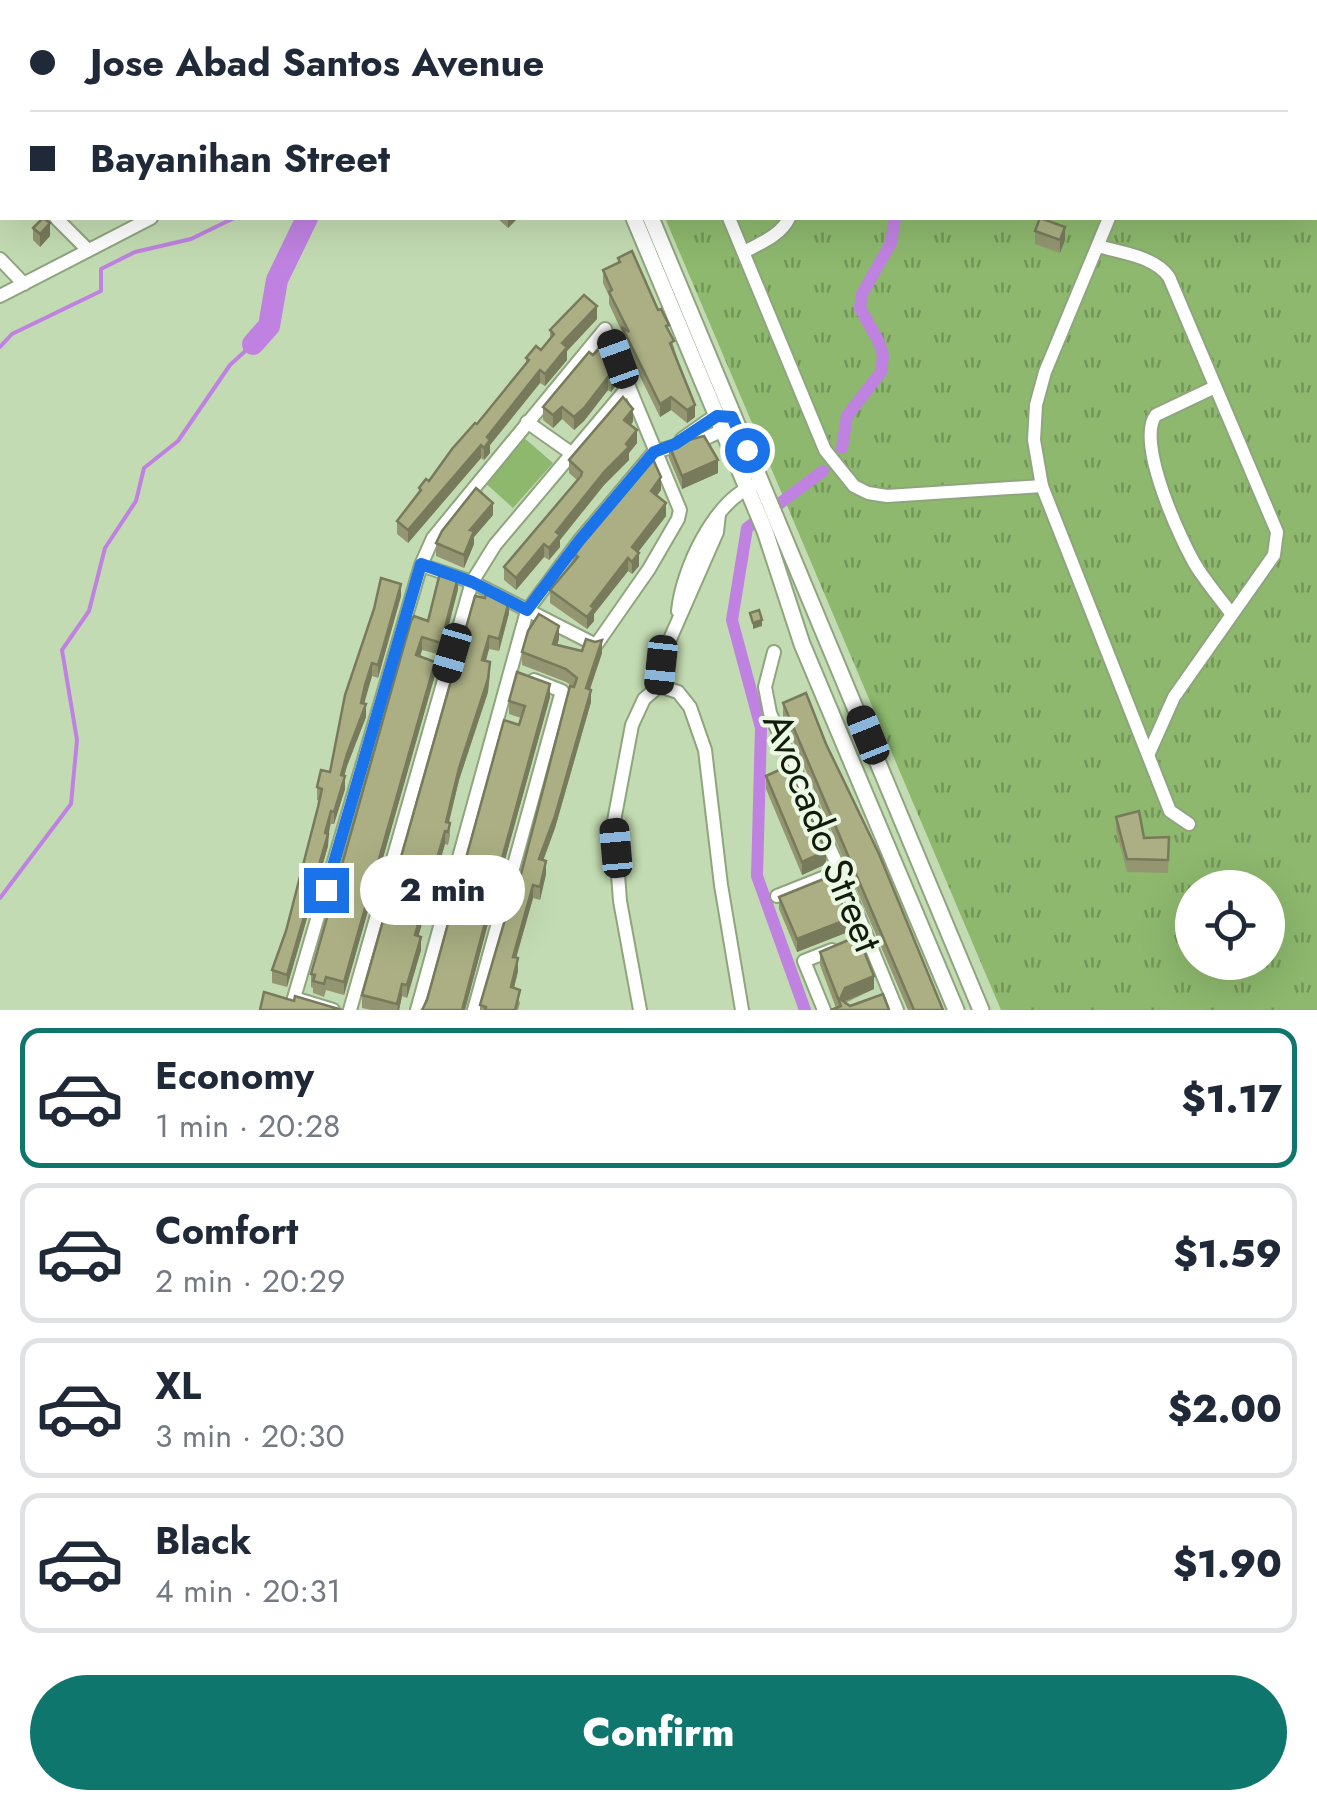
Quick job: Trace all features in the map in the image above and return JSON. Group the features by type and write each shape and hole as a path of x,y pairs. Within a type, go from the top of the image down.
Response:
{"main road":[{"path":"635,220 758,492 981,1010"},
{"path":"652,220 724,421"},
{"path":"773,528 802,644 956,1010"}],"street":[{"path":"58,220 88,250"},
{"path":"0,296 146,220"},
{"path":"730,220 825,450 854,486 868,494 887,496 1042,486"},
{"path":"744,252 771,238 789,220"},
{"path":"1108,220 1046,372 1036,405 1034,440 1042,486 1170,811 1190,824"},
{"path":"1098,246 1144,258 1169,277 1277,532 1274,555 1174,697 1149,754"},
{"path":"0,259 24,284"},
{"path":"333,1010 294,998 421,564 433,538 603,330 608,332 654,452 678,502 678,519 596,645 472,582 421,564"},
{"path":"350,1010 472,582 495,545 628,387"},
{"path":"1215,387 1156,414 1151,421 1150,440 1177,531 1197,568 1231,613"},
{"path":"416,1010 527,610 654,452 724,421"},
{"path":"527,422 571,453"},
{"path":"640,1010 620,902 614,821 632,725 644,700 659,686 661,665 678,617 718,532 719,514 737,492 758,492"},
{"name":"Avocado Street","path":"774,652 765,687 770,714 840,871 883,997 897,1010"},
{"path":"474,1010 562,691 508,670"},
{"path":"659,686 678,692 690,707 705,750 721,885 742,1010"},
{"path":"776,896 840,871"},
{"path":"824,1010 804,961 865,936"}],"green space":[{"path":"666,220 1317,220 1317,1010 1001,1010"},
{"path":"522,436 553,463 513,508 483,481"}],"building":[{"path":"41,220 50,223 40,234 33,228"},
{"path":"1039,220 1065,227 1060,240 1035,231"},
{"path":"632,251 658,310 661,309 669,325 666,326 674,341 670,343 695,405 687,410 671,397 660,404 609,292 612,290 603,270"},
{"path":"584,295 597,306 562,343 567,347 545,374 540,370 487,437 490,440 484,448 481,445 408,530 397,521 419,488 477,424 536,346 541,350 554,334 550,330"},
{"path":"599,349 612,360 617,372 611,379 608,377 584,408 574,417 562,407 553,415 543,407 589,352 593,355"},
{"path":"623,397 633,409 624,420 637,430 626,444 629,447 556,532 560,535 549,548 544,544 516,578 504,567 581,476 582,472 569,460"},
{"path":"704,436 718,460 682,476 669,445"},
{"path":"652,457 661,477 651,491 666,503 632,547 639,553 632,562 628,558 587,617 550,590 578,557 573,553 583,539"},
{"path":"476,488 493,503 470,530 474,531 464,555 436,543"},
{"path":"440,573 458,577 441,643 422,637 416,655 435,662 344,982 326,977 324,984 313,981 315,975 311,974 411,621 414,616 428,621"},
{"path":"381,578 401,584 378,665 372,663 365,685 361,703 366,704 347,754 341,775 345,776 334,812 331,811 325,833 328,834 287,975 272,970 318,807 321,770 330,772 345,695"},
{"path":"486,593 509,601 499,639 489,636 482,660 490,662 488,679 459,768 446,822 450,823 448,832 445,831 415,935 421,937 407,985 402,984 397,1004 362,995 475,596 485,598"},
{"path":"759,610 762,620 753,623 750,613"},
{"path":"539,614 559,626 553,644 582,651 586,639 602,640 586,688 591,690 555,816 539,859 546,861 540,887 533,885 513,957 518,958 511,987 520,990 515,1010 485,1010 480,1005 519,882 570,686 574,687 577,678 566,669 522,652 528,631"},
{"path":"517,672 550,684 498,873 479,868 474,886 493,892 462,1010 422,1010 504,720 519,725 525,706 509,701"},
{"path":"806,693 879,854 943,1010 914,1010 783,703"},
{"path":"788,766 826,851 802,862 766,776"},
{"path":"1139,811 1144,838 1169,837 1168,860 1127,859 1116,817"},
{"path":"831,876 848,919 797,939 779,897"},
{"path":"858,936 874,976 845,988 840,999 850,1006 883,994 889,1010 831,1010 841,1006 820,952"},
{"path":"264,992 294,1001 295,996 342,1010 260,1010"}],"waterway":[{"path":"0,347 12,334 101,291 101,269 135,252 191,239 230,220"},
{"path":"253,344 269,326 277,280 306,220"},
{"path":"842,448 847,416 881,372 883,356 879,342 860,308 862,294 891,243 895,220"},
{"path":"0,898 71,804 77,740 62,650 89,611 105,548 136,501 144,468 178,441 230,365 253,344"},
{"path":"805,1010 757,876 761,728 732,620 747,528 823,471"}],"route":[{"path":"326,890 421,564 472,582 527,610 654,452 675,444 717,416 732,417 747,450"}]}
